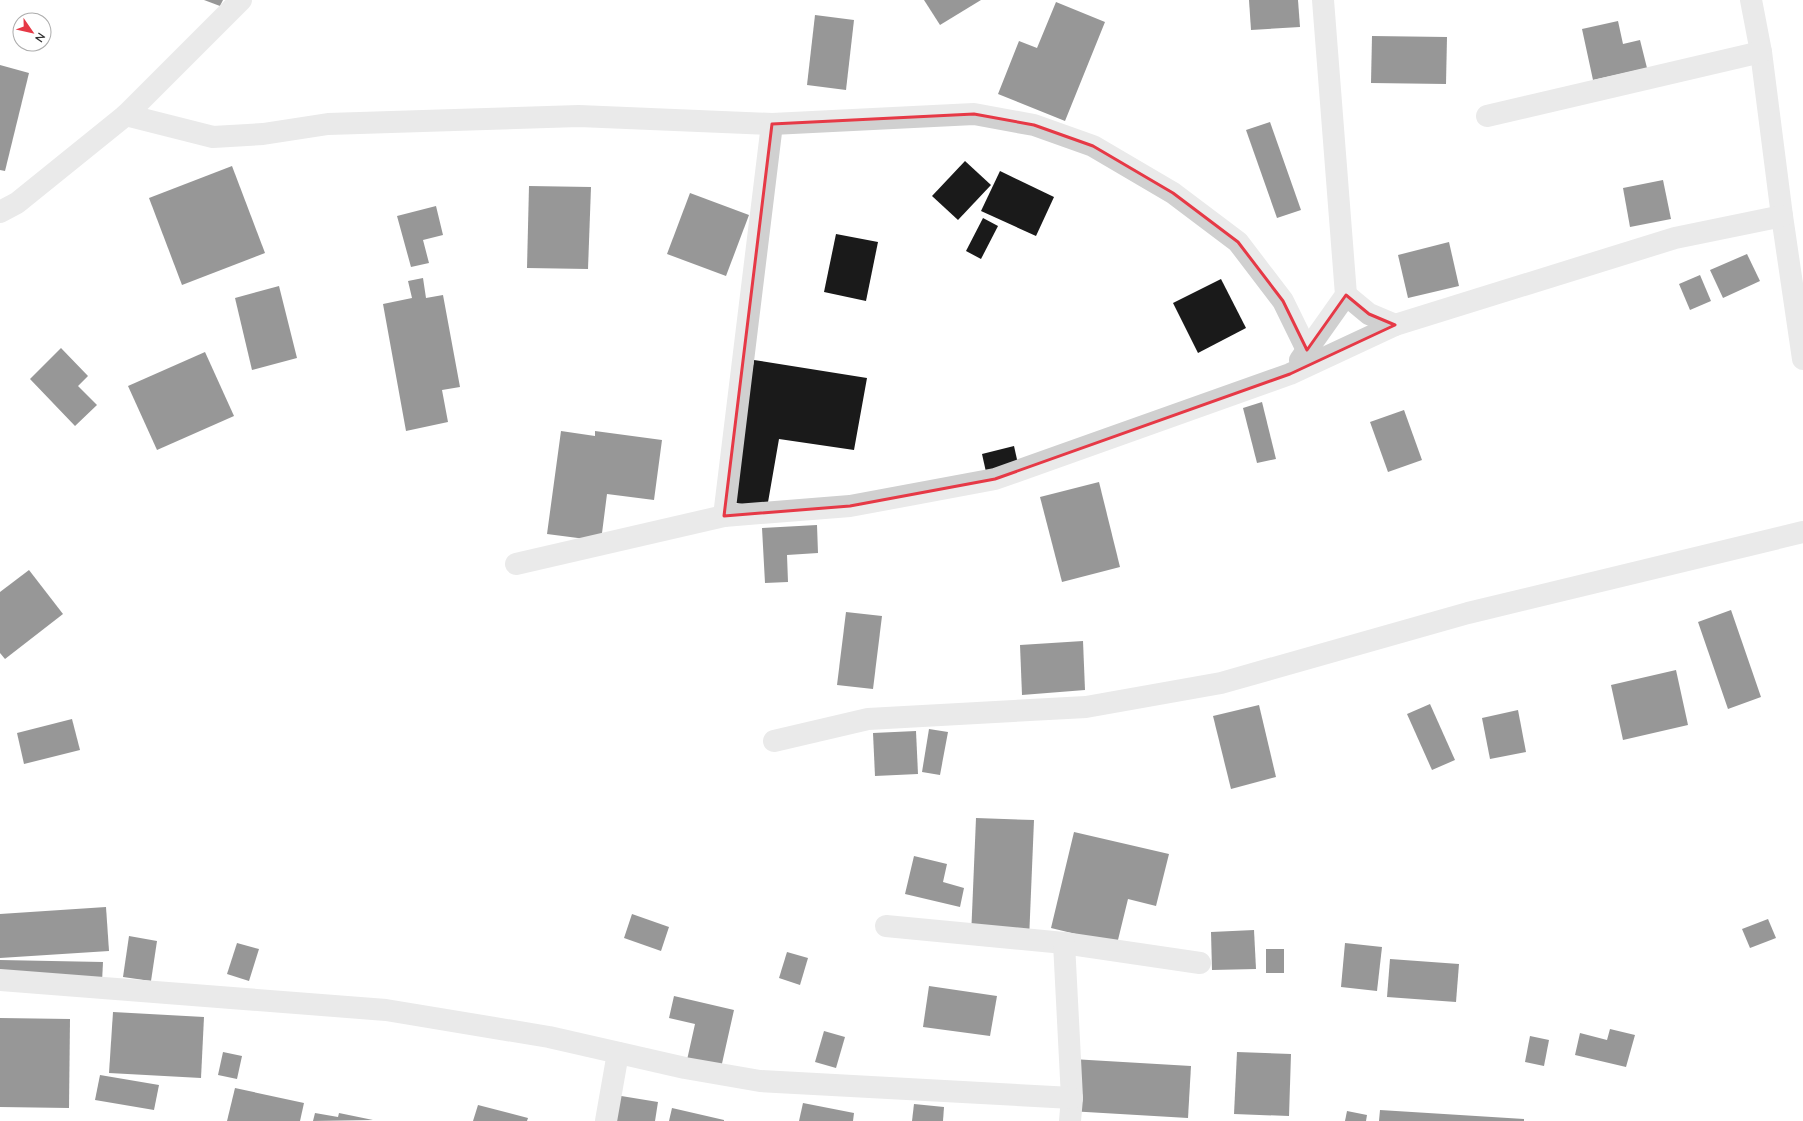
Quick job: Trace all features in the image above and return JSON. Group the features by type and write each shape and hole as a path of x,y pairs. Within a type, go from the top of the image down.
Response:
{"street":[{"path":"6,206 126,115 241,0"},
{"path":"1290,374 1346,295 1323,0"},
{"path":"1751,0 1761,52 1782,216 1803,359"},
{"path":"1487,116 1761,52"},
{"path":"126,115 213,137 263,134 328,124 579,116 772,124 974,114 1034,124 1093,146 1173,193 1238,242 1283,300 1307,350"},
{"path":"724,516 772,124"},
{"path":"516,564 724,516 850,506 995,478 1290,374 1395,325 1675,238 1782,216"},
{"path":"1346,295 1369,314 1395,325"},
{"path":"774,741 868,719 1086,707 1221,683 1468,613 1803,532"},
{"path":"886,926 1064,943 1200,963"},
{"path":"1064,943 1072,1098 1070,1121"},
{"path":"0,980 386,1010 549,1037 685,1068 760,1081 1072,1098"},
{"path":"606,1121 618,1053"}],"highlighted area":[{"path":"974,114 1034,125 1093,146 1173,193 1238,242 1283,301 1307,350 1346,295 1369,314 1395,325 1290,374 995,479 850,506 724,516 772,124"}],"building":[{"path":"204,0 223,0 220,6"},
{"path":"924,0 981,0 940,25"},
{"path":"1249,0 1298,0 1300,27 1251,30"},
{"path":"1056,2 1105,22 1065,121 998,94 1019,41 1037,48"},
{"path":"815,15 854,20 846,90 807,85"},
{"path":"1618,21 1623,44 1640,40 1647,68 1593,80 1582,29"},
{"path":"1372,36 1447,37 1446,84 1371,83"},
{"path":"0,65 29,73 5,171 0,170"},
{"path":"1270,122 1301,210 1277,218 1246,130"},
{"path":"965,161 991,185 958,220 932,196"},
{"path":"232,166 265,253 182,285 149,198"},
{"path":"1000,171 1054,197 1036,236 981,211"},
{"path":"1663,180 1671,219 1630,227 1623,188"},
{"path":"529,186 591,187 588,269 527,268"},
{"path":"690,193 749,215 726,276 667,254"},
{"path":"436,206 443,235 423,240 429,263 411,267 397,216"},
{"path":"983,218 998,226 981,259 966,251"},
{"path":"836,234 878,242 866,301 824,292"},
{"path":"1449,242 1459,286 1408,298 1398,255"},
{"path":"1747,254 1760,281 1723,298 1710,270"},
{"path":"1700,275 1711,301 1690,310 1679,284"},
{"path":"423,278 426,298 443,295 460,387 442,390 448,422 406,431 383,304 412,298 408,281"},
{"path":"1221,279 1246,328 1198,353 1173,303"},
{"path":"279,286 297,358 252,370 235,298"},
{"path":"61,348 88,376 78,386 97,405 75,426 30,379"},
{"path":"205,352 234,416 157,450 128,386"},
{"path":"754,360 867,378 854,450 779,439 767,508 730,502"},
{"path":"1262,402 1276,459 1257,463 1243,408"},
{"path":"1404,410 1422,460 1388,472 1370,422"},
{"path":"561,431 595,436 595,431 662,440 654,500 607,494 601,541 547,534"},
{"path":"1014,446 1018,464 986,472 982,454"},
{"path":"1099,482 1120,567 1062,582 1040,497"},
{"path":"817,525 818,553 787,555 788,582 765,583 762,528"},
{"path":"29,570 63,614 5,659 0,653 0,592"},
{"path":"1731,610 1761,697 1728,709 1698,622"},
{"path":"846,612 882,616 873,689 837,685"},
{"path":"1083,641 1085,690 1022,695 1020,645"},
{"path":"1676,670 1688,725 1623,740 1611,685"},
{"path":"1430,704 1455,760 1432,770 1407,714"},
{"path":"1259,705 1276,777 1231,789 1213,716"},
{"path":"1518,710 1526,752 1490,759 1482,718"},
{"path":"72,719 80,750 24,764 17,733"},
{"path":"929,729 948,732 940,775 922,772"},
{"path":"916,731 918,774 875,776 873,733"},
{"path":"976,818 1034,820 1029,940 971,937"},
{"path":"1074,832 1169,854 1156,906 1128,899 1117,944 1051,928"},
{"path":"914,856 947,864 943,882 964,888 960,907 905,894"},
{"path":"106,907 109,951 0,958 0,914"},
{"path":"632,914 669,927 661,951 624,938"},
{"path":"1768,919 1776,938 1750,948 1742,929"},
{"path":"1254,930 1256,969 1212,970 1211,932"},
{"path":"129,936 157,941 151,981 123,977"},
{"path":"237,943 259,949 249,981 227,974"},
{"path":"1345,943 1382,947 1377,991 1341,987"},
{"path":"1266,949 1284,949 1284,973 1266,973"},
{"path":"787,952 808,958 800,985 779,978"},
{"path":"1390,959 1459,964 1456,1002 1387,997"},
{"path":"0,960 103,962 102,982 0,980"},
{"path":"929,986 997,996 990,1036 923,1027"},
{"path":"674,996 734,1010 721,1068 687,1060 695,1024 669,1018"},
{"path":"113,1012 204,1017 201,1078 109,1073"},
{"path":"0,1018 70,1019 69,1108 0,1107"},
{"path":"1610,1029 1635,1035 1626,1067 1575,1055 1580,1033 1607,1040"},
{"path":"824,1031 845,1037 836,1068 815,1062"},
{"path":"1530,1036 1549,1040 1544,1066 1525,1062"},
{"path":"223,1052 242,1056 237,1079 218,1075"},
{"path":"1237,1052 1291,1054 1289,1116 1234,1114"},
{"path":"1072,1059 1191,1066 1188,1118 1069,1111"},
{"path":"100,1075 159,1085 154,1110 95,1100"},
{"path":"235,1088 304,1103 300,1121 227,1121"},
{"path":"609,1094 658,1102 655,1121 604,1121"},
{"path":"803,1103 854,1113 853,1121 799,1121"},
{"path":"914,1104 944,1107 943,1121 912,1121"},
{"path":"478,1105 528,1118 527,1121 473,1121"},
{"path":"672,1108 724,1120 724,1121 669,1121"},
{"path":"1380,1110 1524,1119 1524,1121 1379,1121"},
{"path":"1347,1111 1367,1115 1366,1121 1345,1121"},
{"path":"315,1113 338,1117 339,1113 373,1120 313,1121"}]}
